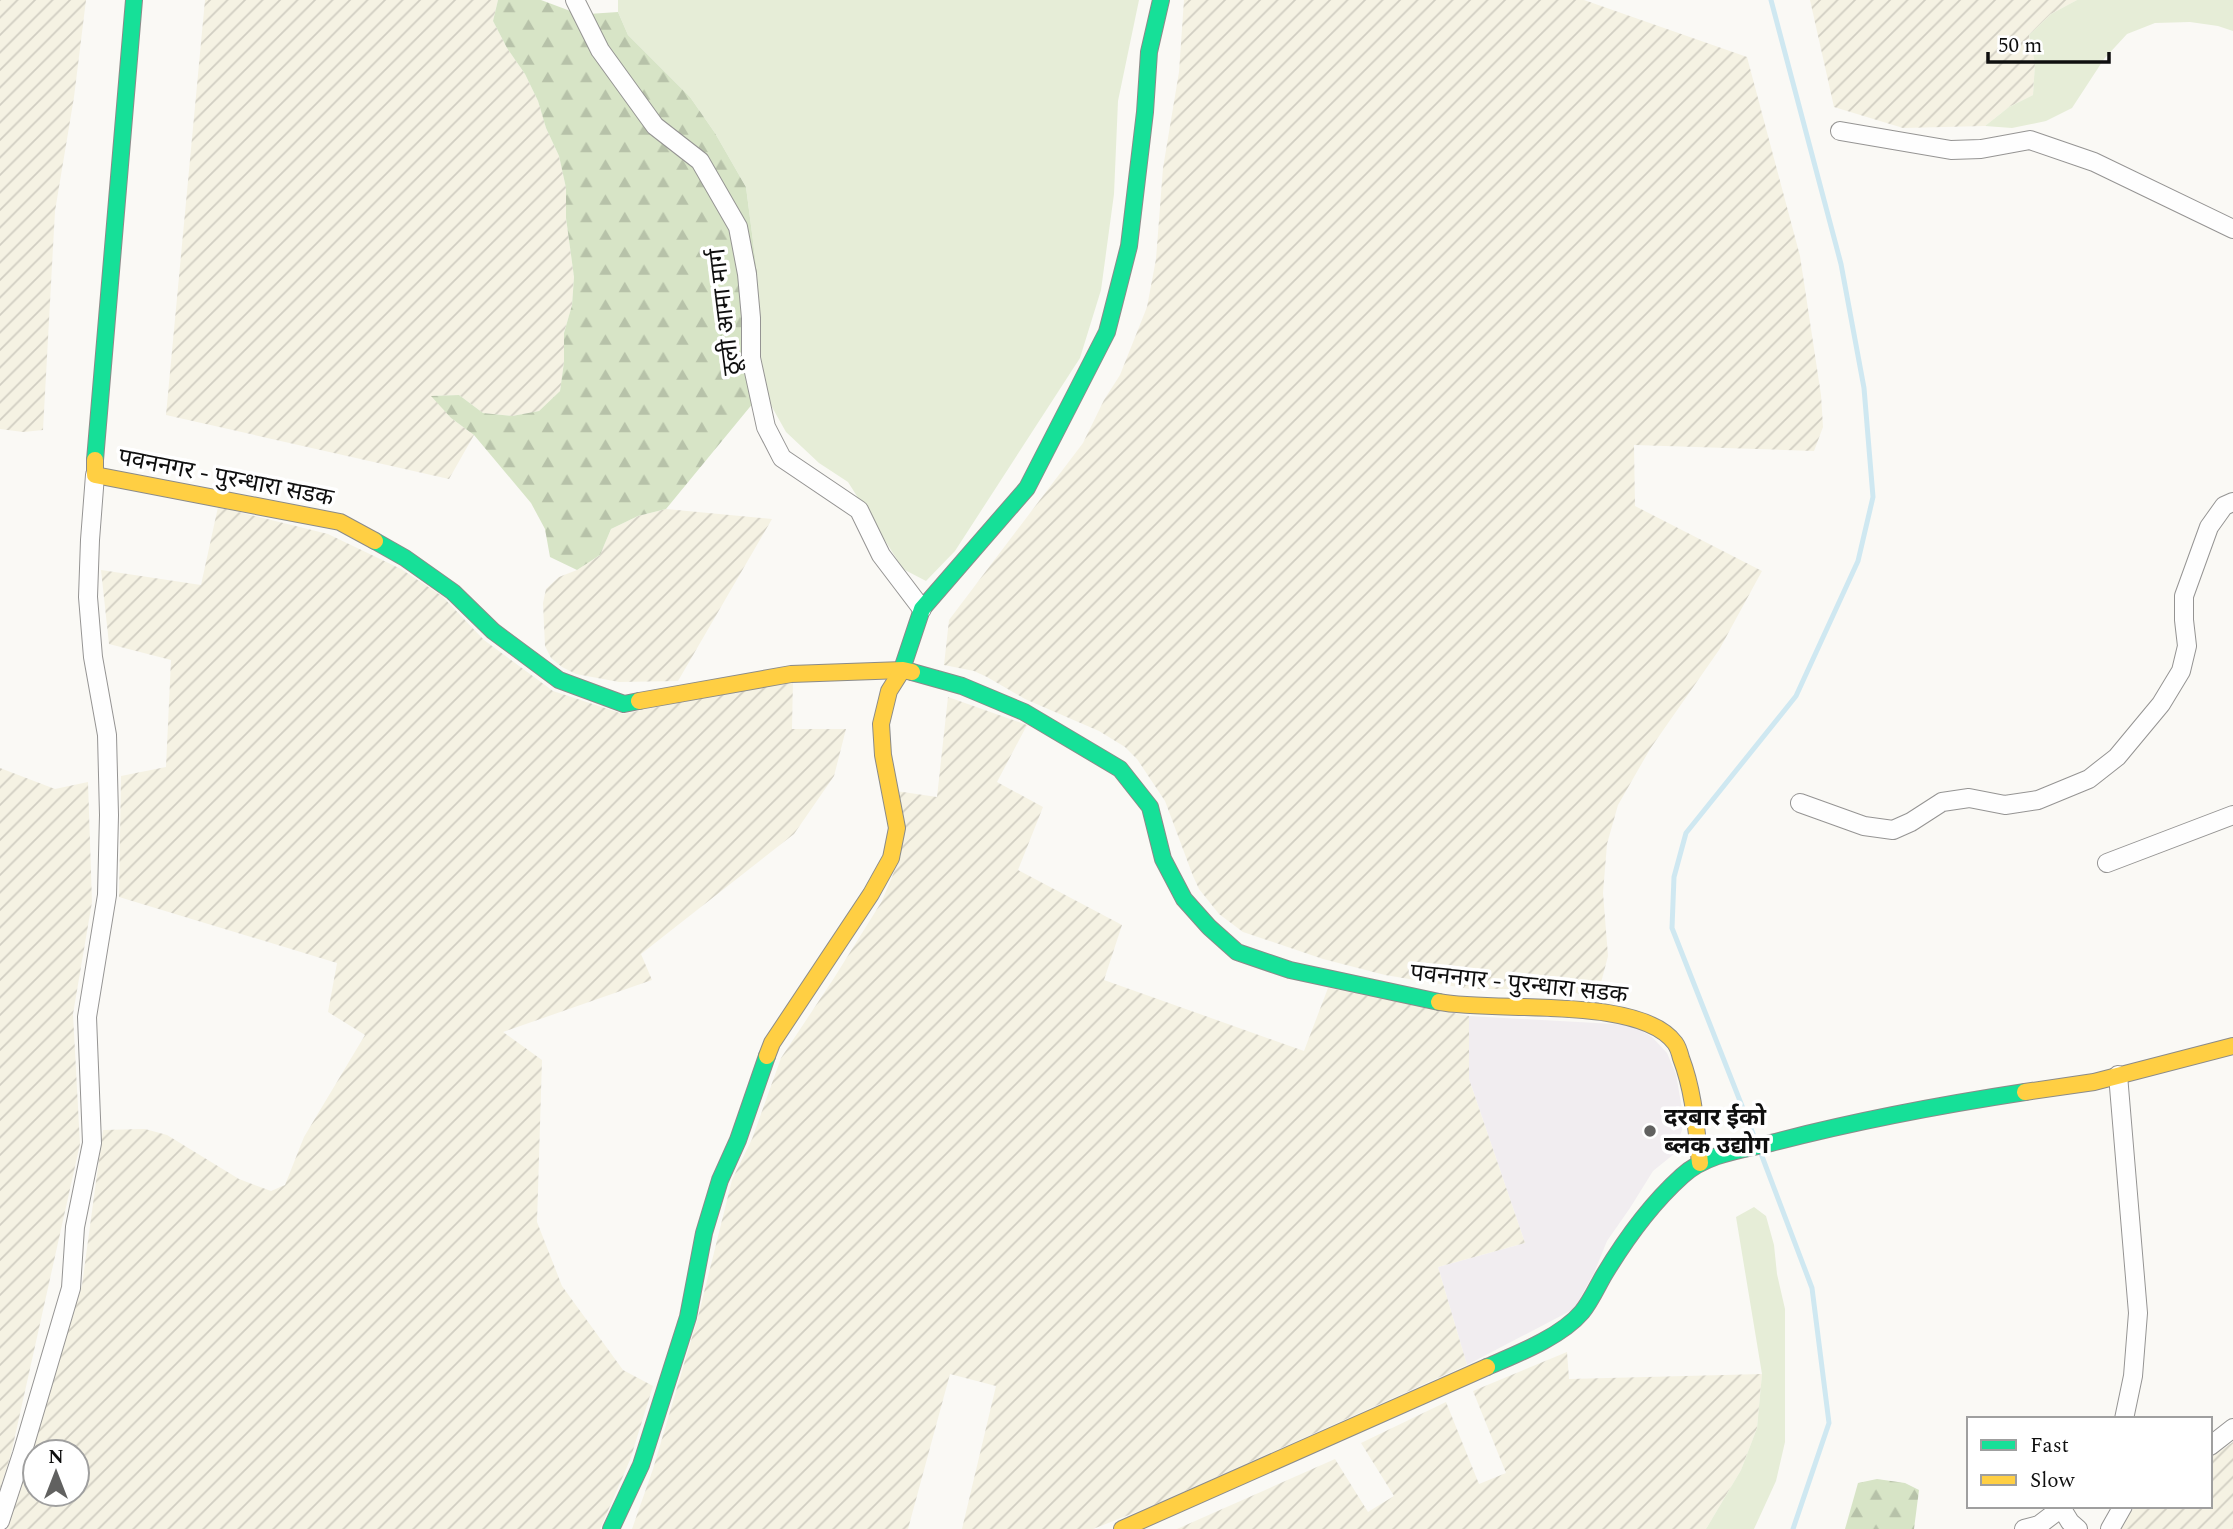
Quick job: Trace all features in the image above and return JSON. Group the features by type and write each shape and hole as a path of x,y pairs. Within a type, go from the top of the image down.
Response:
{"street":[{"name":"पवननगर - पुरन्धारा सडक","path":"134,0 95,447 95,475 340,522 405,558 453,592 493,631 559,680 624,704 791,674 903,670 962,686 1024,712 1121,769 1150,807 1163,859 1184,899 1209,927 1237,952 1290,970 1443,1003 1601,1012 1635,1018 1657,1027 1676,1044 1688,1077 1695,1107 1700,1163"},
{"name":"ठूली आमा मार्ग","path":"575,0 600,50 655,126 700,161 738,227 747,274 751,358 766,427 782,458 859,510 881,555 922,609"},
{"path":"611,1529 641,1465 688,1317 704,1233 720,1180 738,1140 772,1043 871,894 891,858 897,828 883,755 881,724 889,691 903,670 922,609 1027,488 1107,332 1129,246 1149,52 1161,0"},
{"path":"1840,131 1951,150 1981,149 2030,141 2094,162 2233,229"},
{"path":"0,1521 71,1288 75,1227 92,1143 87,1017 107,895 109,815 107,735 93,657 88,597 95,475"},
{"path":"1800,803 1864,826 1893,830 1942,802 1969,798 2005,805 2038,800 2089,779 2117,757 2161,704 2181,671 2187,646 2185,596 2209,527 2224,506 2233,502"},
{"path":"2107,863 2233,816"},
{"path":"1122,1529 1521,1352 1556,1333 1582,1312 1605,1273 1649,1212 1683,1175 1700,1163 1831,1127 1966,1101 2094,1082 2233,1046"},
{"path":"2118,1075 2138,1314 2133,1376 2124,1417"},
{"path":"2212,1444 2233,1428"},
{"path":"2024,1529 2039,1525 2062,1508"},
{"path":"2063,1508 2070,1522 2078,1529"},
{"path":"2110,1529 2122,1508"}],"shaded area":[{"path":"0,0 86,0 74,97 55,211 43,430 23,432 0,429"},
{"path":"205,0 498,0 493,21 525,74 559,156 566,188 566,218 574,277 572,305 564,333 560,391 539,411 512,416 483,413 459,395 432,396 451,418 474,435 449,479 166,415"},
{"path":"1184,0 1584,0 1747,57 1800,256 1821,395 1823,427 1814,451 1634,445 1635,506 1762,571 1719,650 1650,749 1618,805 1607,844 1603,893 1608,956 1597,998 1541,989 1470,989 1385,975 1323,959 1243,932 1219,914 1199,889 1165,801 1137,759 1125,747 1099,731 1025,699 974,671 944,665 949,620 1083,443 1104,400 1120,375 1147,307 1156,259 1163,168 1179,72"},
{"path":"1810,0 2077,0 2051,14 2029,35 2035,63 2033,95 2009,107 1985,126 1903,128 1834,107"},
{"path":"218,507 328,534 401,569 442,596 484,640 553,691 623,714 793,679 792,729 846,729 834,776 794,834 641,954 652,980 503,1032 542,1060 537,1222 562,1286 623,1370 653,1386 630,1460 600,1529 7,1529 21,1483 21,1508 91,1508 91,1438 35,1438 82,1285 103,1130 145,1129 167,1135 239,1179 271,1191 285,1185 304,1137 365,1035 328,1012 337,963 119,897 121,776 166,767 171,660 109,644 101,570 201,585"},
{"path":"666,509 772,519 678,681 619,682 576,674 562,667 551,658 545,646 543,603 546,589 559,577 577,570 600,555 611,529 638,516"},
{"path":"948,697 1027,725 997,782 1043,807 1018,870 1122,925 1104,980 1304,1051 1328,988 1469,1016 1469,1079 1525,1243 1438,1267 1467,1365 1149,1507 1093,1529 962,1529 996,1386 950,1374 908,1529 632,1529 653,1469 698,1317 732,1180 752,1139 781,1058 882,901 901,855 896,791 937,797"},
{"path":"0,768 55,789 88,782 92,902 73,1014 80,1144 11,1454 0,1489"},
{"path":"1469,1016 1632,1025 1652,1037 1667,1053 1676,1074 1682,1109 1682,1130 1674,1154 1653,1171 1607,1241 1594,1273 1574,1309 1467,1365 1438,1267 1525,1243 1469,1079"},
{"path":"1567,1352 1569,1379 1762,1374 1757,1428 1741,1470 1706,1529 1177,1529 1335,1459 1368,1512 1394,1496 1361,1443 1446,1402 1479,1484 1506,1473 1473,1391"},
{"path":"2233,1442 2233,1529 2115,1529 2134,1508 2212,1508 2212,1457"}],"green space":[{"path":"498,0 541,0 573,12 588,14 618,12 628,35 690,97 715,133 746,187 757,272 763,391 666,509 638,516 611,529 600,555 577,570 550,557 545,529 531,503 474,435 451,418 431,396 459,395 483,413 512,416 539,411 560,391 564,333 572,305 574,277 566,218 566,188 559,156 546,128 538,101 493,21"},
{"path":"618,0 1139,0 1118,101 1114,194 1101,290 1080,358 955,551 926,581 903,569 848,482 819,463 786,432 763,391 757,272 746,187 715,133 690,97 628,35 618,12"},
{"path":"2077,0 2233,0 2233,31 2190,22 2155,23 2127,34 2104,59 2072,108 2046,121 2012,128 1985,126 2009,107 2033,95 2035,63 2029,35 2051,14"},
{"path":"1754,1207 1766,1216 1785,1309 1785,1442 1776,1481 1754,1529 1706,1529 1741,1470 1757,1428 1762,1374 1736,1217"},
{"path":"1877,1479 1905,1483 1919,1490 1914,1529 1845,1529 1858,1483"}],"waterway":[{"path":"1755,1139 1672,928 1674,877 1686,833 1796,696 1858,561 1873,497 1864,388 1841,264 1771,0"},
{"path":"1760,1151 1812,1288 1829,1423 1793,1529"}],"traffic: fast":[{"path":"95,460 134,0"},
{"path":"901,672 922,609 1027,488 1107,332 1129,246 1145,112 1149,52 1161,0"},
{"path":"375,541 405,558 453,592 493,631 559,680 624,704 639,701"},
{"path":"912,672 962,686 1024,712 1120,769 1150,807 1163,859 1184,899 1209,927 1237,952 1290,970 1439,1002"},
{"path":"611,1529 641,1465 688,1317 704,1233 720,1180 738,1140 767,1056"},
{"path":"1487,1367 1538,1344 1573,1321 1585,1308 1640,1222 1682,1176 1702,1163 1736,1151 1866,1121 2025,1092"}],"traffic: slow":[{"path":"95,460 95,475 340,522 375,541"},
{"path":"639,701 791,674 903,670 912,672"},
{"path":"767,1056 772,1043 871,894 891,858 897,828 883,755 881,724 889,691 901,672"},
{"path":"1439,1002 1600,1012 1631,1018 1657,1028 1679,1050 1694,1110 1700,1163"},
{"path":"2025,1092 2094,1082 2233,1046"},
{"path":"1122,1529 1487,1367"}],"place":[{"name":"दरबार ईको ब्लक उद्योग","path":"1650,1131"}]}
